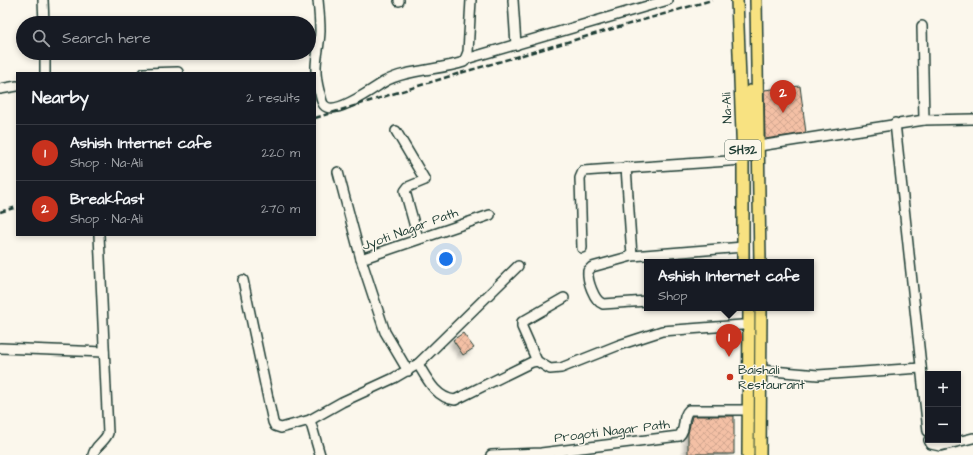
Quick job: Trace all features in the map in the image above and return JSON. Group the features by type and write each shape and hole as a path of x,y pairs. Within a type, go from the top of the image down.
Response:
{"main road":[{"name":"Na-Ali","path":"736,0 743,160 743,259"},
{"path":"750,0 750,259"},
{"path":"756,0 760,259"},
{"path":"741,455 742,311"},
{"path":"748,455 749,311"},
{"path":"760,455 761,311"}],"street":[{"path":"43,0 44,16"},
{"path":"315,72 320,30 318,0"},
{"path":"466,59 471,0"},
{"path":"513,0 516,45"},
{"path":"316,74 323,105 327,108 336,108 350,102 391,78 460,63 466,59 668,0"},
{"path":"922,26 924,120"},
{"path":"45,60 45,72"},
{"path":"0,89 16,86"},
{"path":"758,146 834,135 895,123 924,120 973,119"},
{"path":"895,123 925,407"},
{"path":"396,131 426,180 408,187 405,191 418,238"},
{"path":"582,248 581,174 587,170 743,160"},
{"path":"626,167 632,256"},
{"path":"338,172 361,259"},
{"name":"Jyoti Nagar Path","path":"408,371 385,332 361,259 418,238 490,215"},
{"path":"93,455 96,447 104,440 108,433 99,236"},
{"path":"644,301 603,304 597,300 589,281 587,275 589,269 632,256 743,247"},
{"path":"242,280 275,426 281,428 310,420 346,400 408,371 418,364 518,266"},
{"path":"564,298 522,322 522,327 537,361 550,369 561,368 619,345 662,331 742,325"},
{"path":"0,348 104,352"},
{"path":"418,364 434,389 448,399 455,400 537,361"},
{"path":"761,370 818,375 920,368"},
{"name":"Progoti Nagar Path","path":"491,455 541,453 679,436 683,430 685,415 689,410 742,410"},
{"path":"310,420 320,455"},
{"path":"961,441 973,438"},
{"path":"930,443 940,446 952,443"}],"building":[{"path":"800,86 806,133 765,139 764,90"},
{"path":"463,333 474,348 463,355 453,340"},
{"path":"692,416 734,416 734,454 688,454 688,433"}],"railway":[{"path":"316,118 457,74 712,0"},
{"path":"0,212 16,207"}],"place":[{"name":"Breakfast","path":"783,113"},
{"name":"Ashish Internet cafe","path":"729,357"},
{"name":"Baishali Restaurant","path":"730,377"}]}
